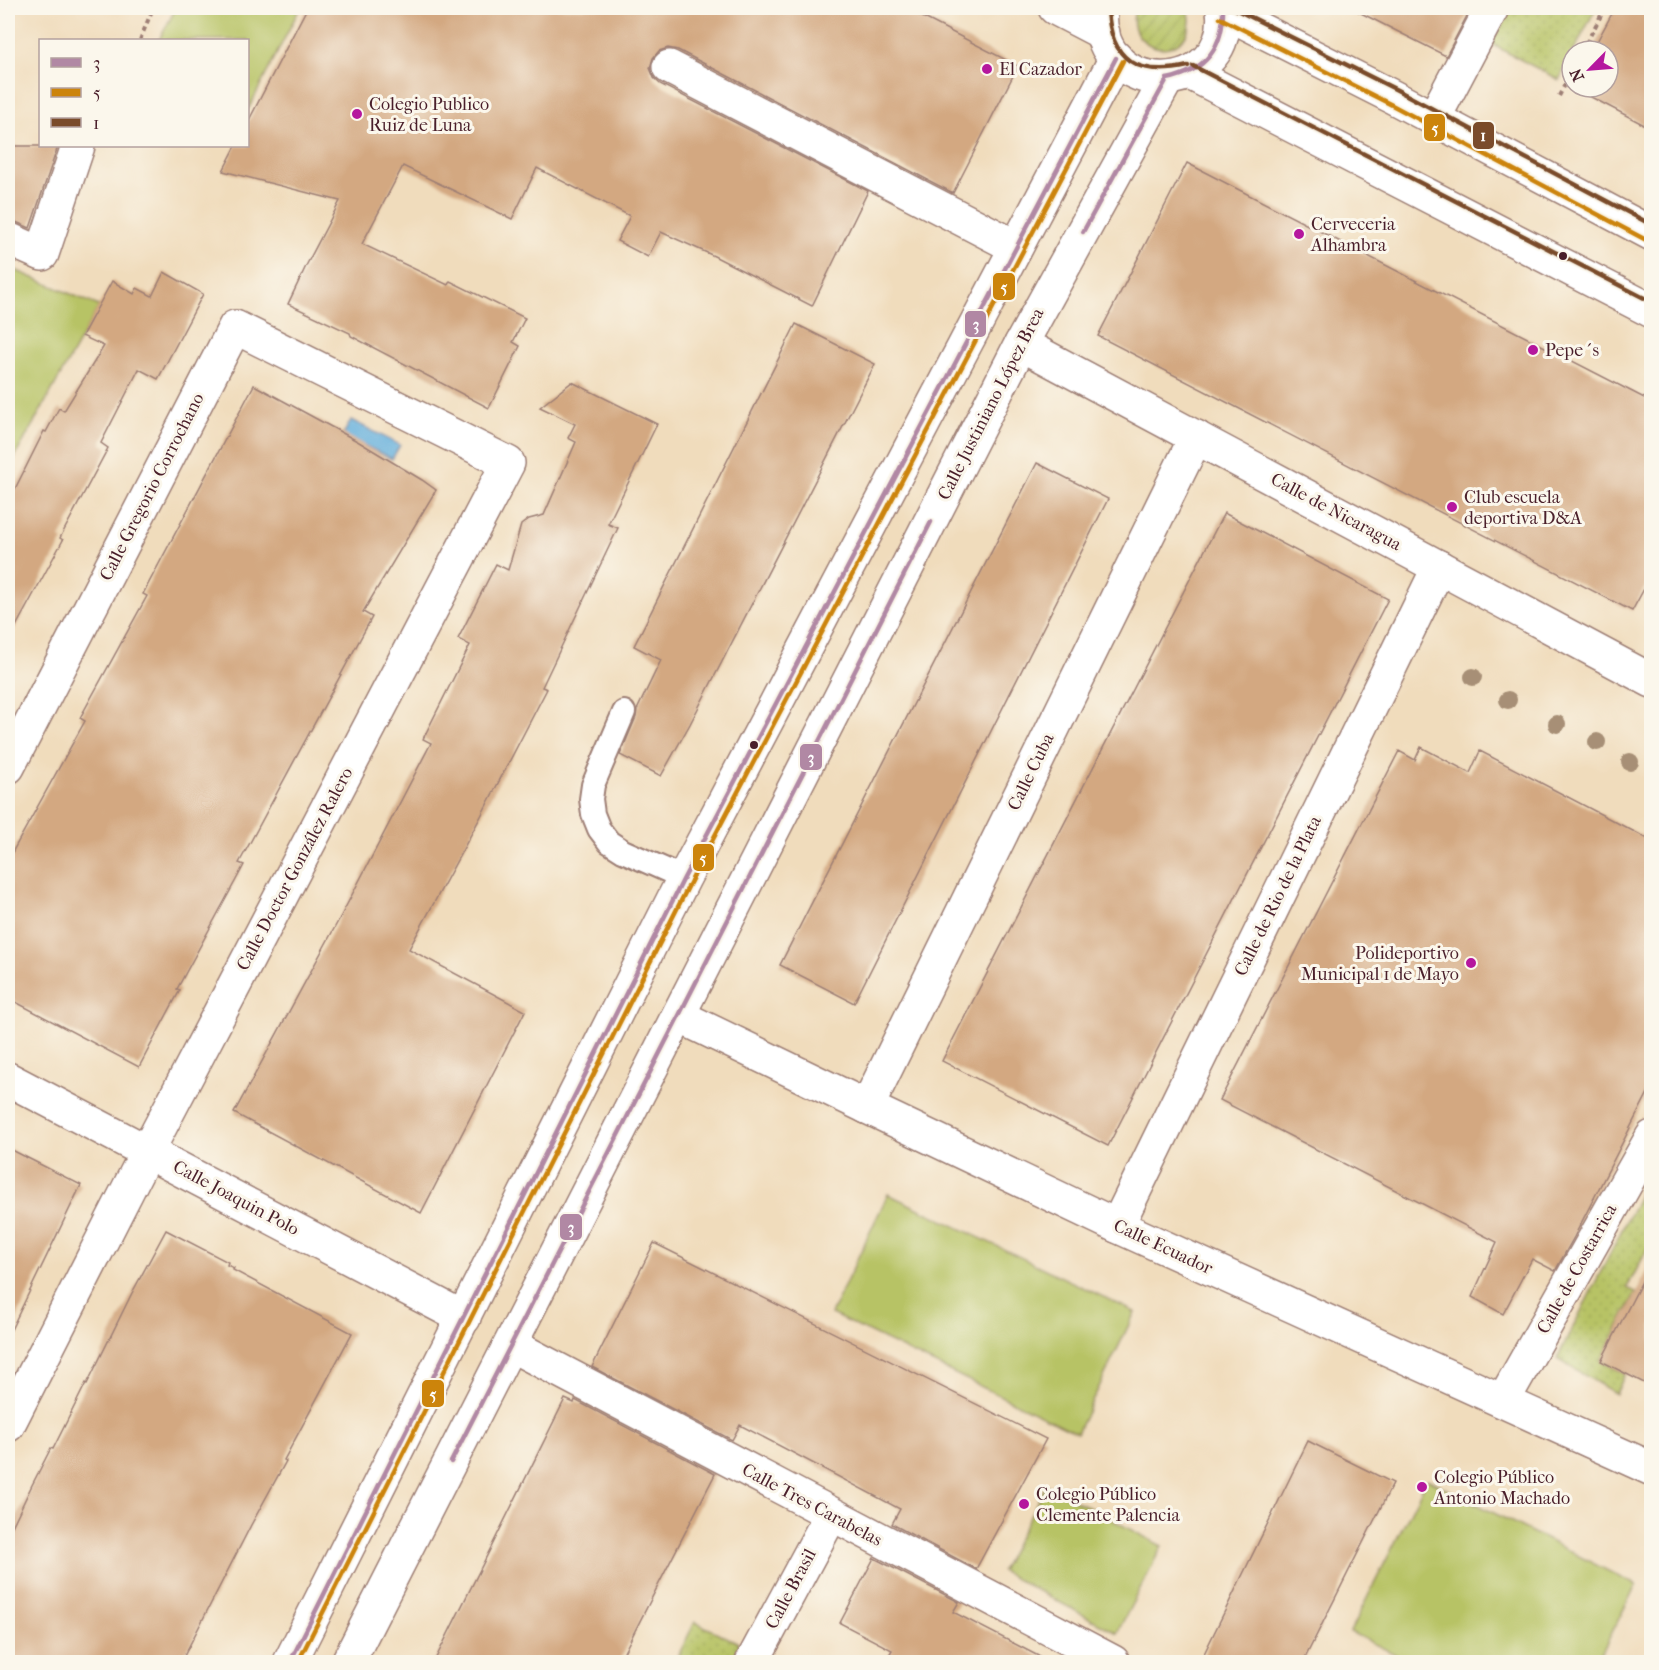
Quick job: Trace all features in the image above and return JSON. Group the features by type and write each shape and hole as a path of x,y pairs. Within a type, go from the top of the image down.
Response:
{"street":[{"path":"1055,8 1107,33 1134,72 1150,78 1178,76 1652,311"},
{"path":"1434,118 1492,8"},
{"path":"1223,9 1652,234"},
{"name":"Calle Justiniano López Brea","path":"348,1662 1021,344 1178,76 1208,59 1217,45 1223,28 1223,9"},
{"path":"290,1662 684,878 1016,247 1107,33"},
{"path":"669,67 1016,247"},
{"path":"8,239 42,254 78,147"},
{"name":"Calle Gregorio Corrochano","path":"8,767 235,327 356,388"},
{"name":"Calle de Nicaragua","path":"1021,344 1652,681"},
{"name":"Calle Doctor González Ralero","path":"8,1425 147,1152 508,463 356,388"},
{"name":"Calle Cuba","path":"867,1107 1196,437"},
{"name":"Calle de Rio de la Plata","path":"1117,1226 1438,567"},
{"name":"Calle Ecuador","path":"679,1016 1117,1226 1652,1469"},
{"name":"Calle Joaquin Polo","path":"8,1079 464,1318"},
{"name":"Calle de Costarrica","path":"1503,1401 1652,1137"},
{"name":"Calle Tres Carabelas","path":"511,1345 1113,1662"},
{"name":"Calle Brasil","path":"752,1662 831,1515"}],"lane":[{"path":"624,712 593,785 591,799 593,814 599,829 609,842 623,851 684,878"}],"path":[{"path":"140,39 153,8"},
{"path":"1588,39 1605,8"}],"green space":[{"path":"176,8 300,8 249,108 249,39 160,39"},
{"path":"1136,8 1187,8 1190,21 1186,35 1178,43 1168,47 1148,44 1140,38 1135,29 1133,19"},
{"path":"1510,8 1596,8 1580,39 1560,39 1559,80 1491,44"},
{"path":"8,267 99,306 8,469"},
{"path":"1651,1172 1651,1242 1627,1288 1636,1292 1601,1361 1625,1374 1616,1394 1557,1359"},
{"path":"888,1194 1135,1312 1077,1433 831,1314"},
{"path":"1427,1479 1636,1585 1597,1662 1411,1662 1350,1632"},
{"path":"1046,1485 1162,1546 1117,1633 1001,1571"},
{"path":"695,1622 737,1642 740,1650 736,1662 675,1662"}],"water":[{"path":"351,420 400,445 392,459 343,435"}],"building":[{"path":"307,8 905,8 1018,66 953,193 678,50 668,48 659,51 653,58 650,68 654,78 660,84 868,191 812,306 661,232 648,257 617,241 630,216 537,168 512,219 403,166 362,244 448,285 450,281 525,318 513,342 520,346 489,408 351,336 350,333 288,304 340,201 223,171 235,147 249,147 249,120"},
{"path":"1351,8 1471,8 1446,56"},
{"path":"1615,8 1652,8 1652,129 1595,99 1620,99 1620,39 1598,39"},
{"path":"8,146 58,147 30,228 8,221"},
{"path":"1187,163 1652,402 1652,574 1632,611 1098,336"},
{"path":"8,259 15,262 8,280"},
{"path":"164,272 203,294 158,379 139,369 101,443 108,448 60,538 63,540 8,641 8,503 44,431 46,432 59,408 64,411 104,346 82,336 112,281 134,294 137,288 152,296"},
{"path":"796,324 875,364 661,776 620,755 637,710 661,660 634,646"},
{"path":"572,382 657,424 608,524 618,528 542,687 547,689 409,949 525,1011 421,1213 234,1113 342,914 431,743 423,739 470,645 458,639 496,564 508,570 521,525 529,519 544,515 576,442 568,438 575,424 540,407"},
{"path":"254,385 359,442 436,490 363,612 372,617 239,863 244,865 177,989 180,990 139,1067 8,998 8,860 85,721 80,718 147,596 143,594"},
{"path":"1037,463 1108,499 854,1003 780,965"},
{"path":"1224,513 1388,599 1108,1146 942,1061"},
{"name":"Polideportivo Municipal 1 de Mayo","path":"1421,747 1470,773 1480,751 1652,841 1652,1085 1555,1271 1532,1259 1503,1314 1472,1297 1497,1242 1220,1100 1399,751 1415,760"},
{"path":"8,1148 81,1185 8,1336"},
{"path":"166,1230 228,1262 227,1265 234,1268 233,1270 352,1333 181,1662 8,1662 8,1535 51,1448 53,1449"},
{"path":"654,1243 1046,1439 976,1569 892,1524 900,1509 740,1425 732,1440 592,1367"},
{"path":"1652,1262 1652,1387 1601,1361"},
{"path":"565,1399 574,1403 575,1400 715,1474 619,1662 434,1662"},
{"path":"1308,1441 1393,1483 1303,1662 1200,1662"},
{"path":"874,1558 959,1602 953,1612 1050,1662 885,1662 892,1650 840,1623"}],"transit line":[{"name":"1","path":"1108,8 1114,41 1121,53 1130,61 1155,69 1188,66"},
{"name":"3","path":"1167,79 1192,70 1210,55 1220,34 1223,8"},
{"name":"1","path":"1233,8 1397,90 1652,225"},
{"name":"5","path":"1220,18 1390,104 1648,241"},
{"name":"3","path":"290,1662 684,878 1116,58"},
{"name":"5","path":"298,1662 691,881 1123,61"},
{"name":"1","path":"1193,66 1652,302"},
{"name":"3","path":"1083,232 1167,79"},
{"name":"3","path":"451,1462 931,522"}],"place":[{"name":"El Cazador","path":"987,69"},
{"name":"Colegio Publico Ruiz de Luna","path":"357,114"},
{"name":"Cerveceria Alhambra","path":"1299,234"},
{"name":"Pepe´s","path":"1533,350"},
{"name":"Club escuela deportiva D&A","path":"1452,507"},
{"name":"Polideportivo Municipal 1 de Mayo","path":"1471,963"},
{"name":"Colegio Público Antonio Machado","path":"1422,1487"},
{"name":"Colegio Público Clemente Palencia","path":"1024,1504"}]}
